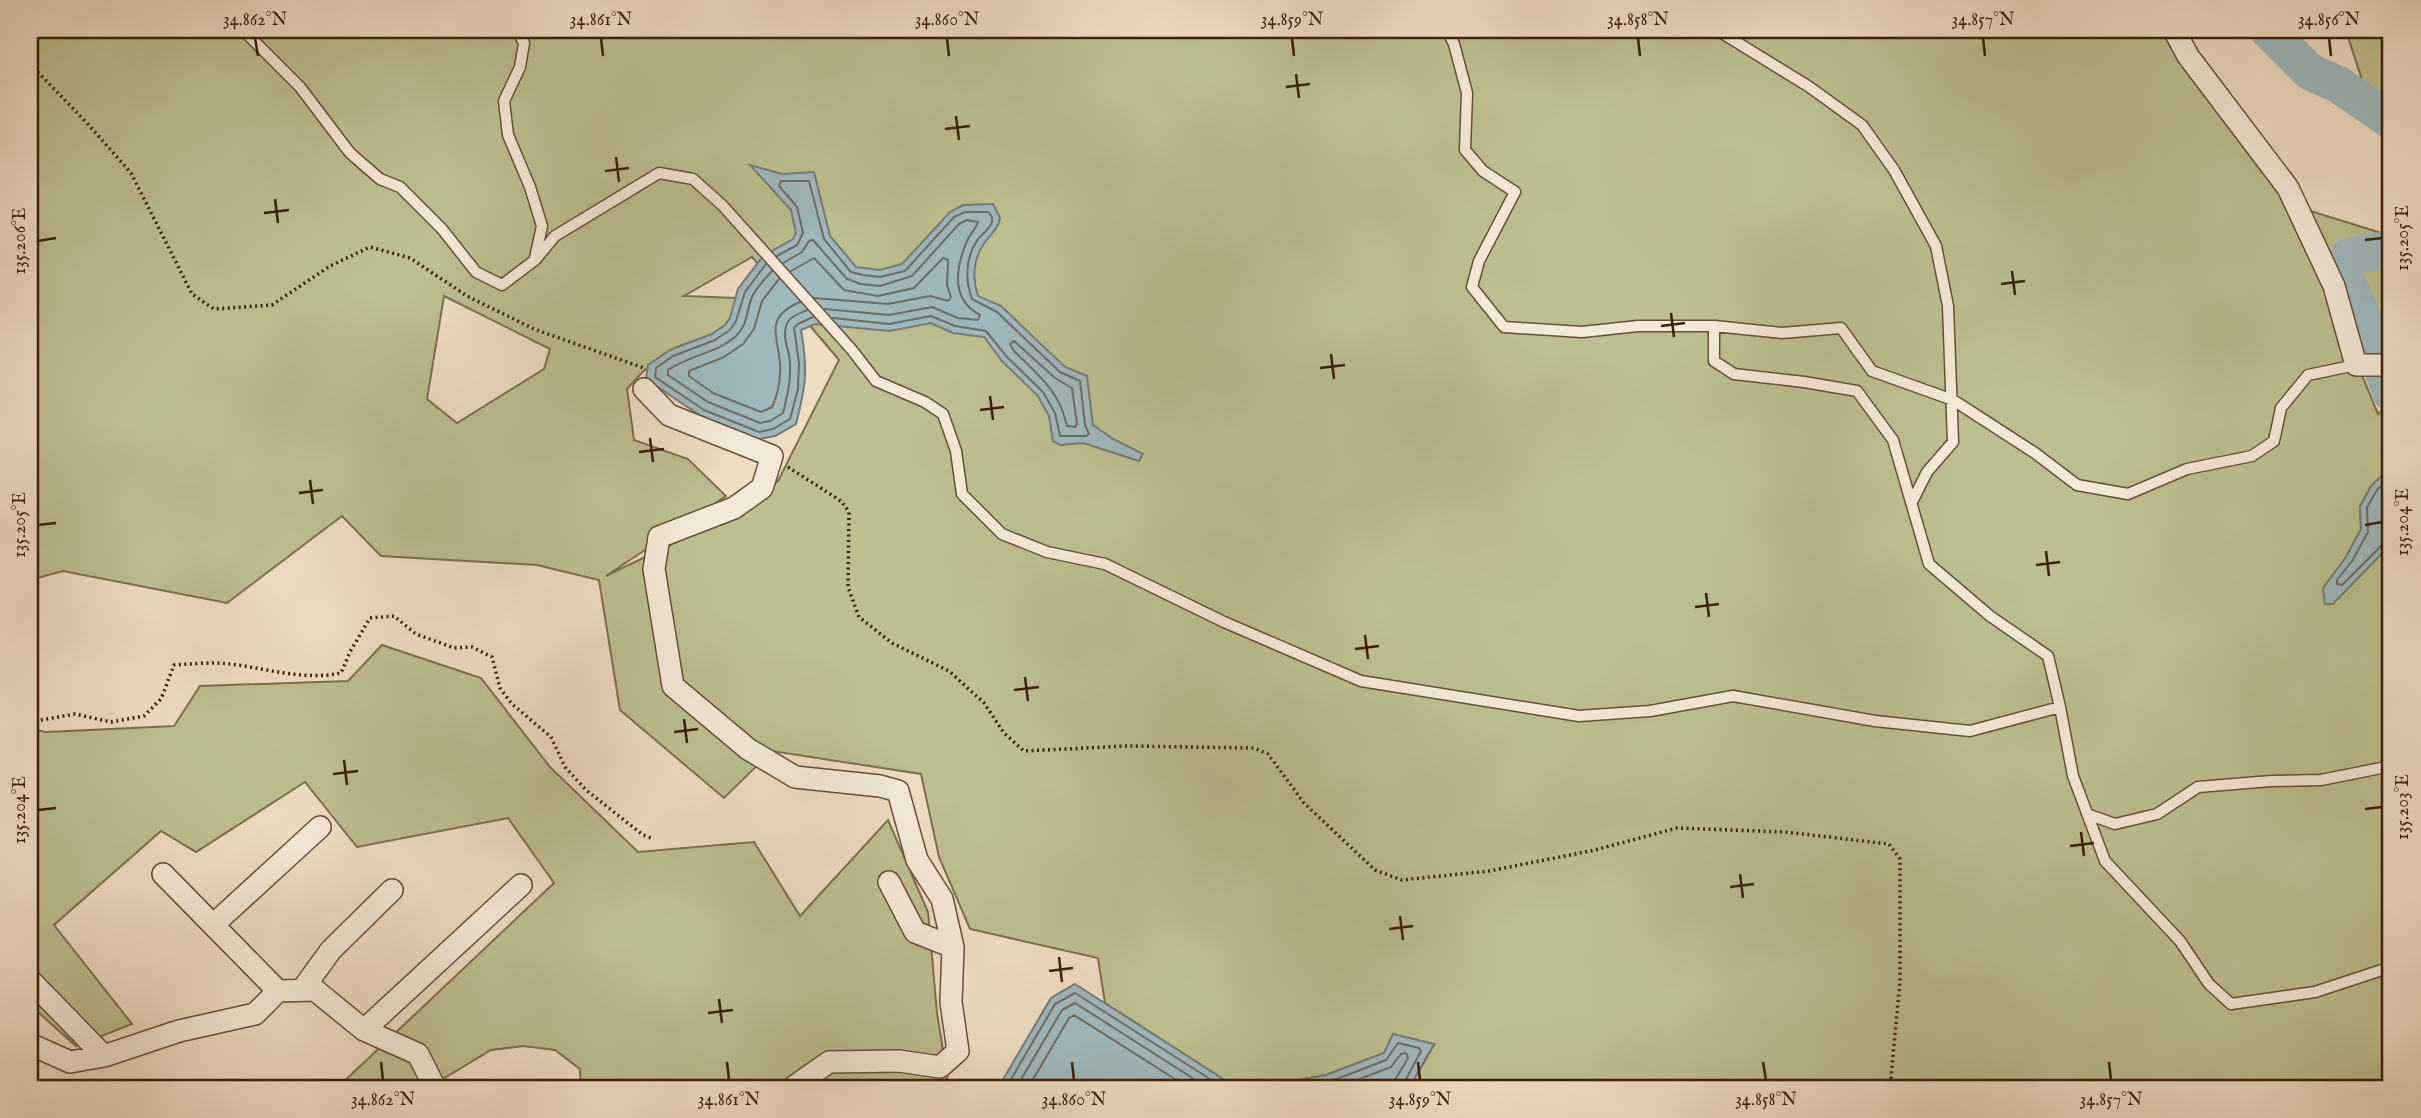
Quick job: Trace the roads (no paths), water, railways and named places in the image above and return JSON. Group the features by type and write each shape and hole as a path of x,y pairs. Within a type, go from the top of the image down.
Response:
{"street":[{"path":"2174,30 2188,56 2288,188 2334,286 2356,365 2391,365"},
{"path":"644,389 669,415 772,456 762,488 734,508 659,537 654,569 673,686 748,749 795,776 880,786 898,791 917,860 942,899 953,947 950,1002 958,1051 940,1067 899,1061 829,1062 792,1088"},
{"path":"213,925 320,827"},
{"path":"163,874 278,991"},
{"path":"889,881 915,932 953,947"},
{"path":"364,1030 521,884"},
{"path":"302,990 331,950 392,890"},
{"path":"30,980 104,1056"},
{"path":"30,1044 70,1062 104,1056 179,1031 255,1013 278,991 315,990 364,1030 418,1054 435,1088"}],"lane":[{"path":"243,30 300,87 350,153 380,180 400,187 442,229 476,272 502,285 535,261 555,236 659,173 693,179 723,206 852,350 876,381 925,402 943,414 956,451 962,494 1002,534 1047,552 1105,564 1224,622 1361,681 1579,716 1650,711 1733,696 1875,721 1970,731 2060,707"},
{"path":"517,30 524,43 520,67 503,100 508,135 530,187 542,226 535,261"},
{"path":"1447,30 1454,44 1467,93 1465,150 1483,171 1514,192 1479,261 1472,287 1504,327 1582,332 1638,326 1714,326 1782,333 1841,328 1872,371 1953,400 2035,453 2077,485 2128,494 2187,469 2252,456 2274,441 2281,408 2308,375 2356,365"},
{"path":"1717,30 1808,86 1862,125 1894,170 1936,246 1948,306 1953,442 1927,472 1912,502"},
{"path":"1714,326 1714,361 1734,374 1857,391 1893,440 1929,564 1990,616 2048,656 2073,776 2105,861 2180,941 2208,984 2231,1004 2315,992 2391,967"},
{"path":"2087,814 2115,824 2157,814 2198,788 2271,781 2321,780 2391,766"}],"water":[{"path":"750,165 782,174 814,172 830,236 856,267 879,270 902,264 950,212 963,205 993,204 1000,218 976,261 974,275 978,296 1001,306 1065,367 1087,376 1093,425 1143,454 1139,461 1083,443 1060,445 1053,441 1049,416 1038,396 1002,361 984,337 953,333 931,323 890,331 815,324 801,330 805,356 804,388 796,424 775,436 759,439 701,416 646,379 648,365 670,350 712,334 725,325 730,318 738,289 763,256 793,239 796,233 791,210"},
{"path":"2391,467 2391,544 2333,604 2325,604 2323,588 2346,557 2361,529 2360,506 2371,486"},
{"path":"1075,984 1237,1088 998,1088 1051,998"},
{"path":"1393,1034 1434,1044 1409,1088 1254,1088 1326,1075 1384,1053"}],"waterway":[{"path":"2268,30 2310,72 2339,85 2391,121"},
{"path":"2391,249 2348,257 2341,267 2391,393"}]}
